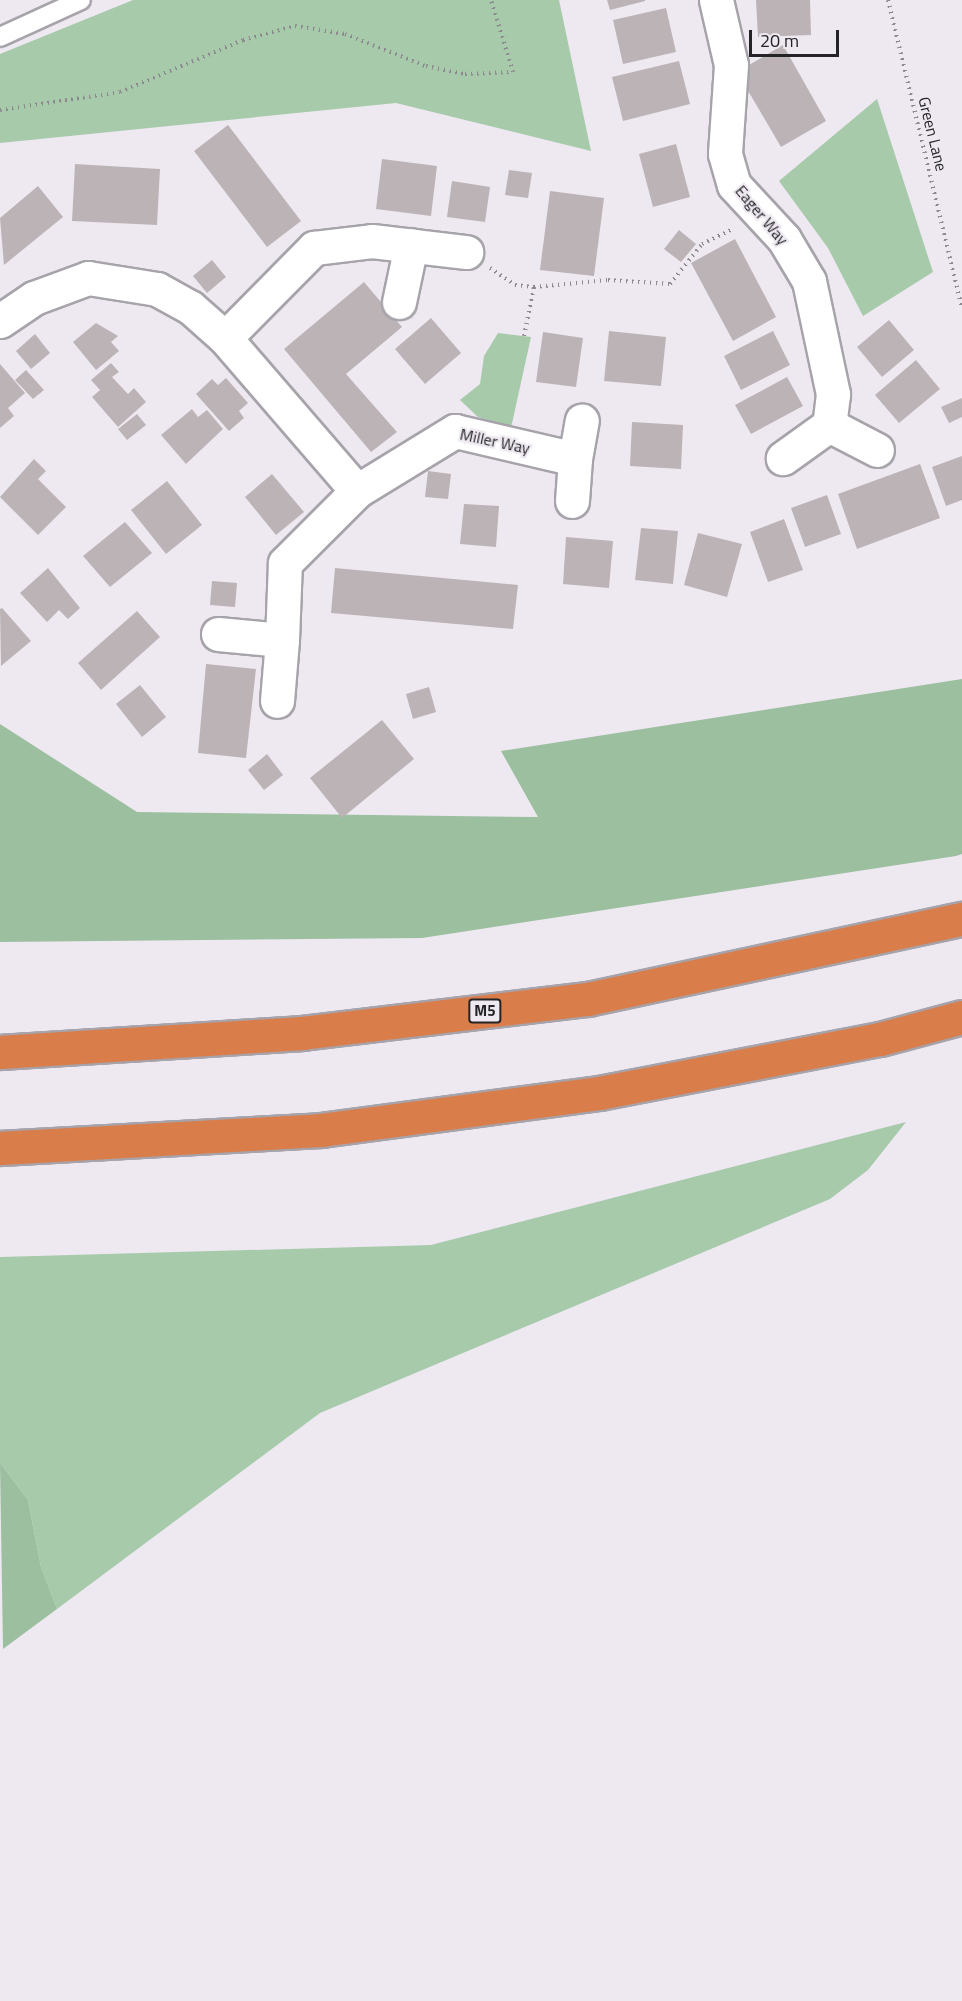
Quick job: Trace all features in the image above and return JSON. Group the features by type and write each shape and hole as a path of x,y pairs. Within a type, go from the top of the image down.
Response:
{"highway":[{"name":"M5","path":"0,1052 302,1033 588,999 962,920"},
{"path":"0,1148 321,1130 587,1094 880,1039 962,1017"}],"street":[{"name":"Eager Way","path":"716,0 731,65 725,154 734,185 784,239 809,281 833,394 830,425"},
{"path":"225,338 314,248 372,241 466,252"},
{"path":"399,303 411,245"},
{"path":"0,321 58,286 87,278 124,279 190,307 225,338 357,491"},
{"path":"572,501 575,459 582,422"},
{"path":"783,458 830,425 877,450"},
{"name":"Miller Way","path":"277,701 285,563 357,491 455,431 575,459"},
{"path":"218,634 282,640"}],"lane":[{"path":"0,37 81,0"}],"path":[{"path":"0,110 120,92 243,40 295,26 345,34 426,66 465,74 513,72 491,0"},
{"name":"Green Lane","path":"888,0 962,308"},
{"path":"466,252 515,285 534,287 608,280 670,284 702,244 761,215"},
{"path":"524,336 534,287"}],"green space":[{"path":"133,0 559,0 591,151 396,103 0,143 0,54"},
{"path":"877,99 933,272 863,316 828,248 779,181"},
{"path":"498,333 531,337 511,428 478,417 460,400 480,384 484,356"},
{"path":"962,679 962,854 956,856 422,938 0,942 0,724 137,812 538,817 501,751"},
{"path":"906,1122 868,1170 830,1199 320,1413 57,1609 41,1567 28,1500 0,1463 0,1257 431,1245"},
{"path":"0,1463 28,1500 41,1567 57,1609 3,1649"}],"building":[{"path":"607,0 645,0 645,1 610,10"},
{"path":"756,0 810,0 811,35 758,37"},
{"path":"666,8 676,52 623,64 613,20"},
{"path":"783,45 826,121 781,147 737,72"},
{"path":"679,61 690,104 623,121 612,77"},
{"path":"228,125 301,221 267,247 194,151"},
{"path":"676,144 690,197 653,207 639,154"},
{"path":"382,159 437,166 431,216 376,209"},
{"path":"75,164 160,169 157,225 72,221"},
{"path":"509,170 532,173 528,198 505,195"},
{"path":"452,181 490,187 485,222 447,217"},
{"path":"38,186 63,217 4,265 0,218"},
{"path":"550,191 604,198 594,276 540,270"},
{"path":"679,230 696,244 681,262 664,249"},
{"path":"735,239 776,317 733,341 691,263"},
{"path":"212,260 226,277 207,293 193,276"},
{"path":"364,282 402,327 346,374 397,432 371,452 284,349"},
{"path":"431,318 461,353 425,384 395,349"},
{"path":"889,320 914,350 882,377 857,347"},
{"path":"96,323 118,336 111,342 119,351 96,370 73,342"},
{"path":"609,331 666,337 661,386 604,381"},
{"path":"773,331 790,365 741,390 724,356"},
{"path":"543,332 583,338 576,387 536,382"},
{"path":"35,334 50,353 31,369 16,351"},
{"path":"916,360 940,389 899,423 875,395"},
{"path":"111,363 119,372 112,377 128,394 134,388 146,402 118,427 92,397 100,390 91,380"},
{"path":"0,364 25,393 8,408 14,416 0,428"},
{"path":"26,370 44,390 33,399 15,380"},
{"path":"787,377 803,406 751,434 735,405"},
{"path":"226,378 248,403 239,411 244,418 229,431 196,394 212,379 218,385"},
{"path":"962,398 962,417 949,423 941,407"},
{"path":"192,409 198,417 207,410 223,429 186,464 161,435"},
{"path":"137,414 146,425 127,440 118,429"},
{"path":"632,422 683,425 681,469 630,466"},
{"path":"962,456 962,500 946,506 932,467"},
{"path":"34,459 46,471 38,479 66,507 38,535 0,497"},
{"path":"920,464 940,518 857,549 838,494"},
{"path":"428,471 451,474 448,499 425,497"},
{"path":"272,474 304,512 276,535 245,497"},
{"path":"167,481 202,525 166,554 131,510"},
{"path":"827,495 841,534 805,547 791,508"},
{"path":"464,504 499,506 496,547 460,544"},
{"path":"784,519 803,570 768,582 750,532"},
{"path":"125,522 152,553 110,587 83,556"},
{"path":"641,528 678,531 673,584 635,580"},
{"path":"698,533 742,544 727,597 684,585"},
{"path":"566,537 613,541 609,588 563,584"},
{"path":"48,568 80,608 68,619 59,610 47,622 20,593"},
{"path":"335,568 518,585 513,629 331,613"},
{"path":"212,581 237,583 235,607 210,605"},
{"path":"2,608 31,641 1,666 0,609"},
{"path":"137,611 160,637 101,690 78,663"},
{"path":"206,664 256,669 246,758 198,753"},
{"path":"140,685 166,717 142,737 116,704"},
{"path":"429,687 436,712 413,719 406,694"},
{"path":"382,720 414,759 342,818 310,778"},
{"path":"267,754 283,775 264,790 248,770"}]}
